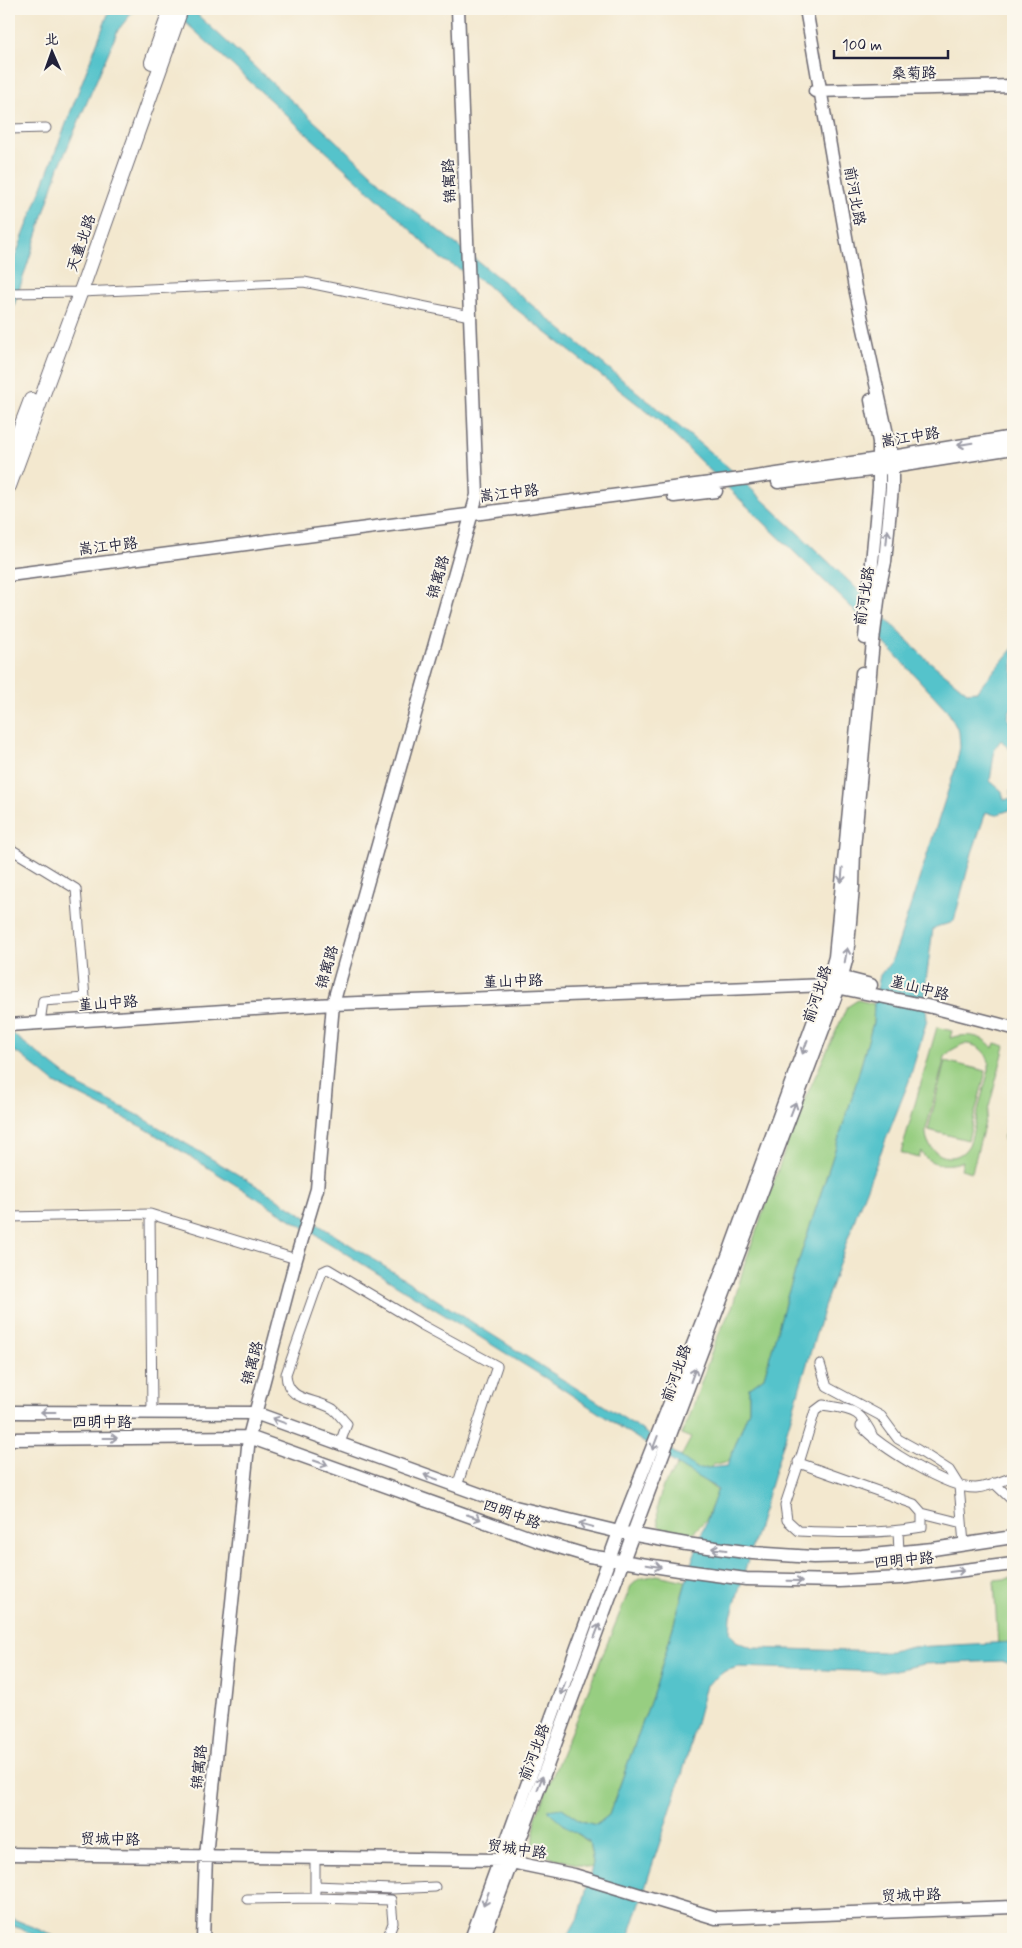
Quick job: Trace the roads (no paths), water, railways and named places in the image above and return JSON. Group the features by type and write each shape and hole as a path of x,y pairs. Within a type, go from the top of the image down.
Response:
{"main road":[{"name":"天童北路","path":"111,193 171,9"},
{"name":"天童北路","path":"9,486 76,289 182,9"},
{"name":"锦寓路","path":"203,1939 206,1856 249,1437 296,1259 317,1189 333,1004 477,495 458,9"},
{"name":"前河北路","path":"800,9 818,91"},
{"name":"前河北路","path":"483,1939 506,1861 619,1532 651,1468 670,1420 731,1247 834,981 835,957 876,581 886,463 879,442 848,290 806,9"},
{"name":"桑菊路","path":"818,91 1013,86"},
{"path":"9,458 76,289"},
{"name":"嵩江中路","path":"886,463 1013,437"},
{"name":"嵩江中路","path":"9,575 1013,448"},
{"name":"嵩江中路","path":"9,584 472,517"},
{"name":"堇山中路","path":"9,1026 333,1004 834,981 932,1004 1013,1028"},
{"name":"堇山中路","path":"932,1004 1013,1020"},
{"name":"四明中路","path":"9,1412 255,1413 515,1507 619,1532 753,1553 813,1557 862,1556 1013,1537"},
{"name":"四明中路","path":"9,1439 249,1437 539,1541 589,1556 746,1579 865,1580 900,1578 1013,1564"},
{"name":"前河北路","path":"471,1939 506,1861 623,1561 633,1534 651,1468"},
{"name":"贸城中路","path":"9,1854 506,1861 574,1875 716,1918 1013,1907"}],"street":[{"path":"9,129 46,128"},
{"path":"9,293 76,289 304,282 470,316"},
{"path":"9,848 76,889 85,998 43,1001 40,1023"},
{"path":"150,1214 152,1412"},
{"path":"9,1217 150,1214 296,1259"},
{"path":"340,1443 347,1424 334,1410 294,1394 287,1385 286,1374 322,1272 328,1269 496,1366 457,1486"},
{"path":"820,1364 827,1387 881,1416 898,1439 949,1470 959,1486 964,1544"},
{"path":"874,1439 866,1421 849,1409 823,1406 815,1411 785,1505 787,1520 799,1531 898,1531 922,1527 922,1513"},
{"path":"861,1426 874,1439 932,1475 959,1486 977,1488 1013,1477"},
{"path":"798,1463 914,1504 922,1513 962,1523"},
{"path":"994,1483 1013,1500"},
{"path":"898,1531 899,1552"},
{"path":"315,1898 316,1857"},
{"path":"315,1886 434,1887"},
{"path":"387,1939 393,1923 392,1888"},
{"path":"247,1899 391,1900"}],"water":[{"path":"110,9 135,9 118,30 59,167 9,321 9,273"},
{"path":"171,9 191,9 405,204 504,282 728,467 853,585 924,657 967,692 977,691 1013,648 1013,706 1008,717 1010,724 1013,726 1013,753 1001,740 995,748 990,781 1002,791 1004,800 1012,798 1010,790 1013,789 1013,809 995,815 986,812 972,853 954,921 933,929 925,988 927,1020 909,1081 858,1210 825,1304 731,1617 730,1632 736,1641 753,1648 885,1652 913,1647 1013,1642 1013,1665 1002,1661 924,1664 885,1672 739,1667 725,1671 706,1685 682,1775 628,1939 566,1939 580,1914 593,1863 589,1841 569,1829 547,1810 562,1808 581,1821 596,1825 609,1815 657,1683 692,1561 718,1489 684,1469 555,1384 146,1129 55,1083 22,1056 9,1048 9,1031 81,1087 138,1115 262,1189 636,1426 698,1469 727,1466 749,1410 749,1388 764,1377 786,1300 851,1101 873,1023 874,1004 880,975 891,962 897,947 956,766 960,747 959,732 947,710 849,605 658,420 486,284 440,258"},
{"path":"9,1917 61,1939 43,1939 9,1924"}]}
